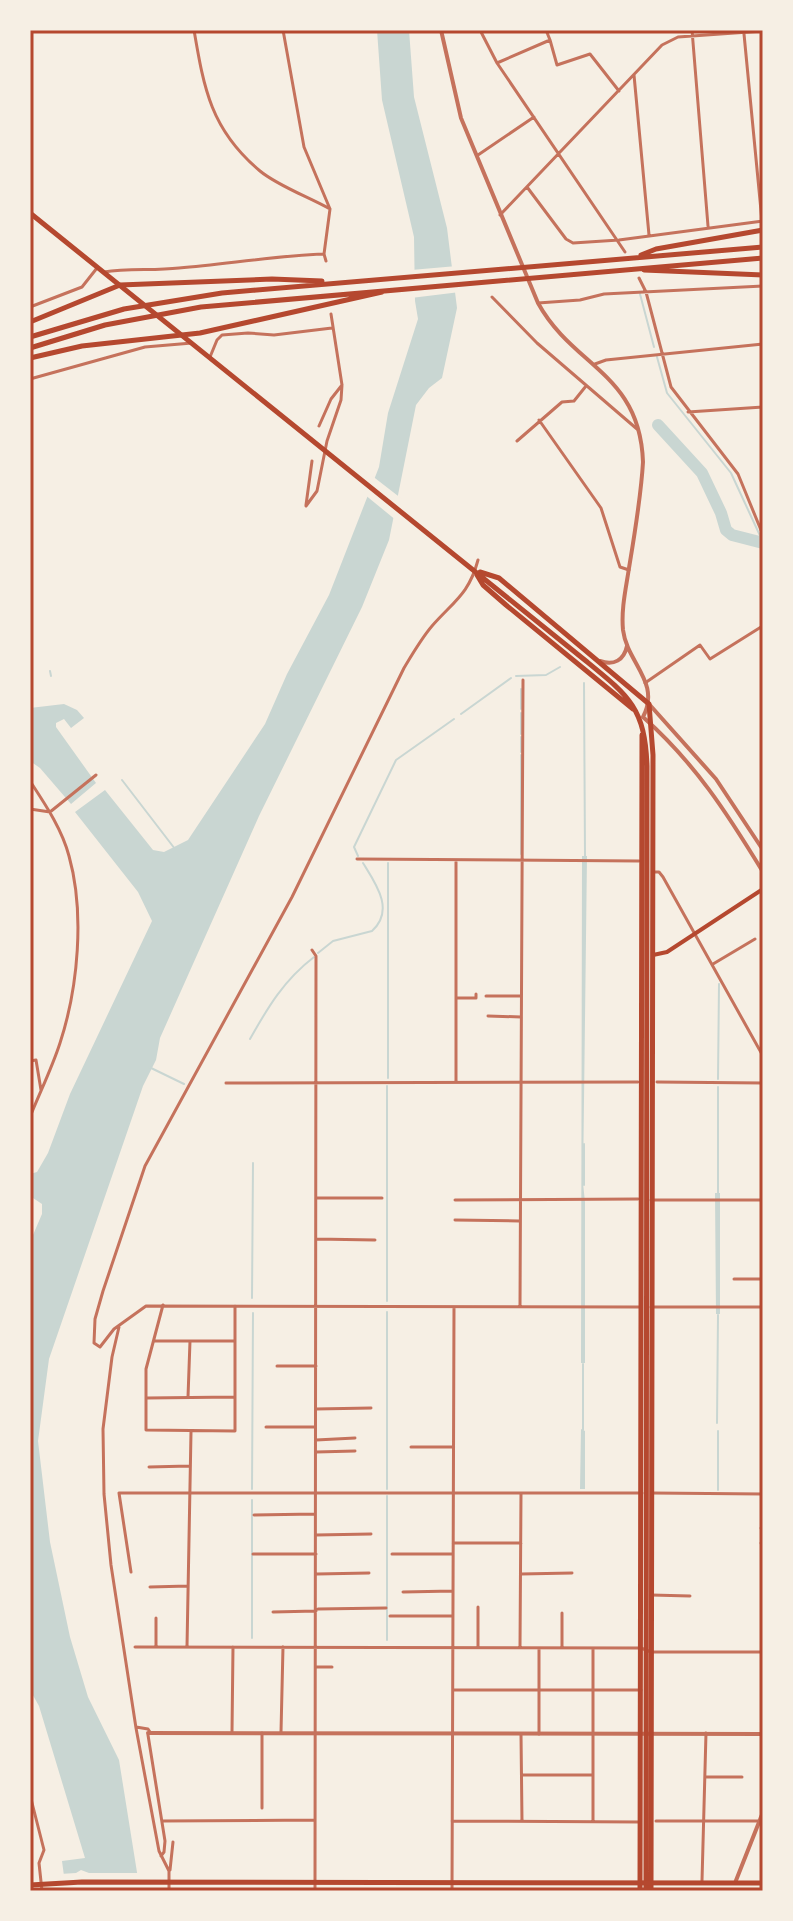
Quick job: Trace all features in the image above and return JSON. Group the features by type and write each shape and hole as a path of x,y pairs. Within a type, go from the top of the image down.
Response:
{"main road":[{"path":"30,213 565,644 624,693 639,716 646,740 645,1888"},
{"path":"636,257 656,249 763,230"},
{"path":"30,337 124,309 165,301 350,281 763,247"},
{"path":"30,358 82,346 182,336 388,289 763,258"},
{"path":"639,269 763,275"},
{"path":"30,322 120,285 272,279 342,282"},
{"path":"30,348 135,318 177,311 353,296"},
{"path":"475,571 499,578 600,661 649,704 652,725 651,1734 645,1888"},
{"path":"475,571 483,585 494,595 643,717 640,1822 645,1888"},
{"path":"643,955 667,952 763,889"},
{"path":"30,1885 315,1882 645,1888 702,1883 763,1883"}],"street":[{"path":"194,30 202,81 217,121 261,172 330,209"},
{"path":"283,30 304,147 330,209 324,254 326,261"},
{"path":"441,30 461,118 538,303 557,329 621,391 629,404 643,446 641,490 623,615 626,653 619,661 600,661"},
{"path":"480,30 497,63 625,252"},
{"path":"546,30 557,65 590,54 619,91"},
{"path":"692,30 708,226"},
{"path":"527,187 566,239 573,243 763,221 743,31"},
{"path":"500,215 671,39 763,31"},
{"path":"497,63 550,40"},
{"path":"634,75 649,235"},
{"path":"476,156 534,117"},
{"path":"104,272 163,270 253,262 277,256 324,254"},
{"path":"30,307 82,287 97,267"},
{"path":"639,278 646,292 671,387 738,474 763,535"},
{"path":"538,303 646,292 763,286"},
{"path":"492,297 586,386 638,430"},
{"path":"312,461 306,506 317,491 325,451 341,400 342,385 331,314"},
{"path":"210,358 222,335 284,334 332,328"},
{"path":"30,379 145,347 192,343"},
{"path":"595,364 606,360 763,344"},
{"path":"319,426 331,399 342,385"},
{"path":"517,441 562,402 574,401 586,386"},
{"path":"688,412 763,407"},
{"path":"539,420 601,508 620,567 629,570"},
{"path":"478,560 472,581 461,598 425,634 404,668 292,897 145,1166 103,1291 95,1319 94,1343 100,1347 114,1329 146,1306 163,1305 763,1307"},
{"path":"645,683 700,645 710,659 763,628"},
{"path":"627,646 645,683 649,704 716,779 763,850"},
{"path":"520,1306 523,680"},
{"path":"649,704 643,717 708,786 763,872"},
{"path":"30,809 50,812 96,775"},
{"path":"30,781 50,812 69,853 77,892 78,933 73,984 60,1042 30,1117"},
{"path":"357,859 643,861"},
{"path":"456,860 456,1082"},
{"path":"652,872 659,872 663,877 763,1056"},
{"path":"712,965 755,939"},
{"path":"312,950 316,956 315,1891"},
{"path":"456,998 476,998 476,994"},
{"path":"486,996 521,996"},
{"path":"488,1016 521,1017"},
{"path":"30,1061 36,1060 41,1090"},
{"path":"226,1083 638,1082"},
{"path":"657,1082 763,1083"},
{"path":"316,1198 382,1198"},
{"path":"455,1200 638,1199"},
{"path":"651,1200 763,1200"},
{"path":"455,1220 519,1221"},
{"path":"316,1239 375,1240"},
{"path":"734,1279 763,1279"},
{"path":"163,1305 146,1369 146,1430 191,1432 235,1431 235,1306"},
{"path":"452,1891 454,1307"},
{"path":"119,1327 112,1357 102,1462 111,1565 136,1727 161,1856 169,1871"},
{"path":"154,1341 235,1341"},
{"path":"188,1398 190,1341"},
{"path":"277,1366 316,1366"},
{"path":"146,1398 235,1397"},
{"path":"316,1409 371,1408"},
{"path":"266,1427 315,1427"},
{"path":"187,1647 191,1432"},
{"path":"316,1440 355,1438"},
{"path":"411,1447 453,1447"},
{"path":"316,1452 355,1451"},
{"path":"149,1467 190,1466"},
{"path":"131,1572 119,1493 642,1493"},
{"path":"520,1648 521,1493"},
{"path":"652,1493 763,1494"},
{"path":"254,1515 316,1514"},
{"path":"316,1535 371,1534"},
{"path":"453,1543 521,1543"},
{"path":"253,1554 316,1554"},
{"path":"392,1554 453,1554"},
{"path":"316,1574 369,1573"},
{"path":"521,1574 572,1573"},
{"path":"150,1587 188,1586"},
{"path":"403,1592 453,1591"},
{"path":"651,1595 690,1596"},
{"path":"478,1607 478,1648"},
{"path":"273,1612 386,1608"},
{"path":"562,1613 562,1648"},
{"path":"390,1616 452,1616"},
{"path":"156,1618 156,1647"},
{"path":"135,1647 641,1648 651,1652 763,1652"},
{"path":"232,1733 233,1647"},
{"path":"281,1733 283,1647"},
{"path":"539,1648 539,1734"},
{"path":"593,1648 593,1821"},
{"path":"316,1667 332,1667"},
{"path":"452,1690 641,1690"},
{"path":"136,1727 148,1729 150,1733"},
{"path":"150,1733 763,1734"},
{"path":"150,1733 147,1740 162,1821 164,1852 161,1856"},
{"path":"262,1733 262,1808"},
{"path":"702,1883 706,1733"},
{"path":"521,1734 522,1821"},
{"path":"522,1775 593,1775"},
{"path":"705,1777 742,1777"},
{"path":"30,1795 44,1850 39,1863 44,1886"},
{"path":"732,1891 763,1812"},
{"path":"162,1821 315,1820"},
{"path":"452,1821 640,1822"},
{"path":"656,1821 761,1821"},
{"path":"169,1891 166,1882 173,1842"}],"shaded area":[{"path":"377,30 409,30 414,97 447,228 457,308 442,378 429,388 416,405 389,540 362,607 259,816 160,1038 156,1060 143,1086 49,1359 38,1441 50,1542 70,1637 88,1697 119,1760 140,1891 66,1891 62,1861 85,1858 39,1706 30,1690 30,1242 42,1214 42,1204 30,1196 30,1174 37,1172 48,1153 70,1094 152,921 138,892 75,812 105,790 153,850 164,852 188,840 265,724 287,674 329,595 379,467 388,413 418,319 414,237 382,100"},
{"path":"64,704 77,710 84,718 71,728 64,719 56,723 56,727 96,783 71,804 40,768 30,761 30,708"},
{"path":"582,856 587,856 583,1183 585,1363 581,1363"},
{"path":"715,1193 720,1193 720,1314 716,1314"},
{"path":"581,1429 585,1431 585,1489 580,1489"}],"pier":[{"path":"457,266 460,292 411,298 411,270"},
{"path":"371,475 402,499 397,521 364,494"},
{"path":"81,1870 89,1873 141,1873 144,1891 62,1891 60,1874"}],"waterway":[{"path":"640,294 654,347"},
{"path":"657,357 667,393 731,473 762,540"},
{"path":"658,425 702,473 726,530 732,535 763,543"},
{"path":"516,676 546,675 560,667"},
{"path":"50,671 51,676"},
{"path":"461,714 511,678"},
{"path":"584,683 585,856"},
{"path":"521,689 521,709"},
{"path":"521,713 521,734"},
{"path":"358,856 354,847 396,760 454,719"},
{"path":"521,737 521,752"},
{"path":"521,755 521,854"},
{"path":"122,780 175,849"},
{"path":"318,953 333,941 372,931 379,923 383,906 381,897 363,863"},
{"path":"388,863 388,1078"},
{"path":"250,1039 278,995 314,957"},
{"path":"718,1079 719,984"},
{"path":"149,1067 184,1084"},
{"path":"387,1086 387,1301"},
{"path":"718,1087 718,1193"},
{"path":"584,1144 584,1185"},
{"path":"252,1298 253,1163"},
{"path":"387,1312 387,1489"},
{"path":"252,1489 253,1313"},
{"path":"717,1423 718,1315"},
{"path":"583,1364 583,1430"},
{"path":"718,1431 718,1490"},
{"path":"387,1496 387,1640"},
{"path":"252,1500 252,1638"}]}
